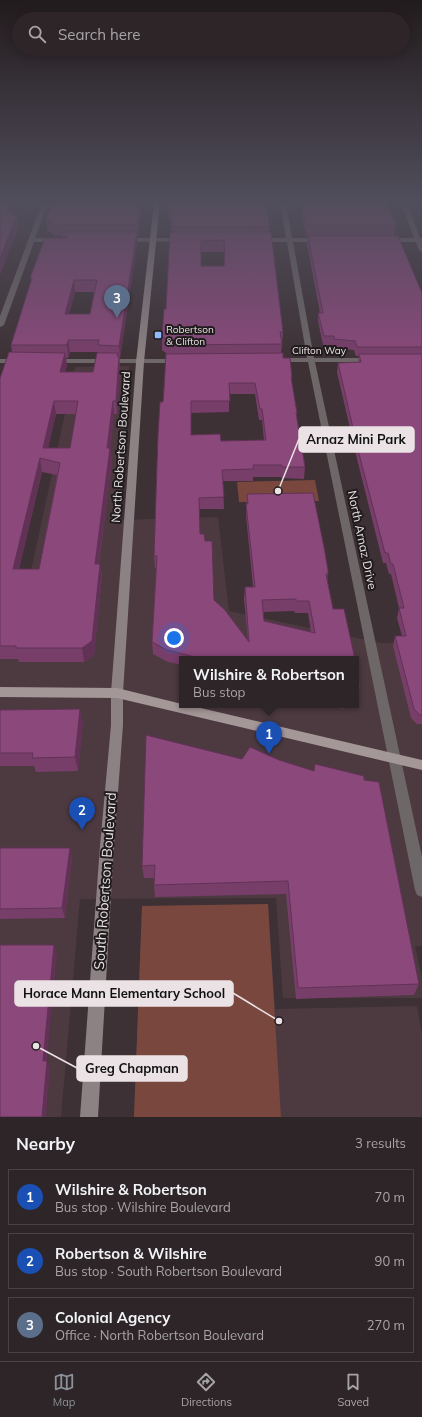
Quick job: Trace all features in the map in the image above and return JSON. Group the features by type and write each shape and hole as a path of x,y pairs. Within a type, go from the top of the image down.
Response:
{"main road":[{"name":"North Robertson Boulevard","path":"116,693 126,575 140,362 151,255"},
{"path":"0,692 116,693 179,708"},
{"name":"South Robertson Boulevard","path":"89,1117 107,846 117,725 116,693"},
{"path":"180,708 422,765"}],"street":[{"path":"0,325 26,255"},
{"name":"North Arnaz Drive","path":"291,255 304,327 422,890"},
{"name":"Clifton Way","path":"272,360 376,360"},
{"path":"0,361 26,361"},
{"path":"49,361 186,361"}],"shaded area":[{"path":"129,366 119,520 218,517 229,611 381,643 422,643 422,946 415,946 422,979 422,998 283,998 276,898 80,899 61,1117 0,1117 0,572 31,571 75,367"},
{"path":"315,480 319,501 239,502 237,482"},
{"path":"268,904 275,1009 417,1006 422,1034 422,1117 134,1117 142,906"},
{"path":"268,904 281,1117 134,1117 142,906"}],"building":[{"path":"39,255 133,255 119,346 98,345 99,340 68,340 67,345 11,345 32,278 30,278","holes":["74,280 97,280 90,314 65,314"]},
{"path":"169,255 201,255 201,266 225,266 225,255 274,255 283,332 280,332 282,344 166,345 166,340 162,336 164,309 166,309"},
{"path":"312,255 406,255 422,293 422,347 357,347 355,341 334,339 334,336 324,336 318,313 323,313"},
{"path":"9,352 65,353 60,372 93,372 97,353 118,353 117,356 119,356 116,401 113,401 107,448 110,448 95,564 100,564 92,641 82,648 16,648 16,646 0,646 0,378","holes":["54,401 78,401 70,448 43,448","40,458 60,463 39,569 13,569"]},
{"path":"283,353 283,358 290,358 291,377 305,467 253,465 254,469 222,470 224,497 199,498 200,534 204,534 205,541 212,541 214,600 225,610 249,642 245,587 255,587 246,504 248,504 247,494 313,493 328,570 328,574 326,574 333,609 344,609 354,656 191,656 167,650 152,642 157,556 154,556 158,435 160,402 163,402 166,354","holes":["229,383 255,383 260,409 262,409 266,440 221,441 220,434 191,435 191,401 230,401","296,599 296,601 309,601 315,633 264,621 262,600"]},
{"path":"359,354 422,354 422,715 414,709 395,636 406,636 399,608 404,608 393,564 391,564 388,553 385,553 359,454 338,363 361,362"},
{"path":"80,709 75,757 32,758 33,753 0,753 0,710"},
{"path":"146,735 242,759 250,747 279,760 314,771 315,764 364,776 364,780 379,782 419,984 298,988 288,881 154,885 155,865 142,866"},
{"path":"0,848 70,848 62,908 0,909"},
{"path":"0,945 54,945 43,1061 47,1061 42,1117 0,1117"}],"place":[{"name":"Colonial Agency","path":"117,318"},
{"name":"Robertson & Clifton","path":"158,335"},
{"name":"Arnaz Mini Park","path":"278,491"},
{"name":"Wilshire & Robertson","path":"269,754"},
{"name":"Robertson & Wilshire","path":"82,830"},
{"name":"Horace Mann Elementary School","path":"279,1021"},
{"name":"Greg Chapman","path":"36,1046"}]}
